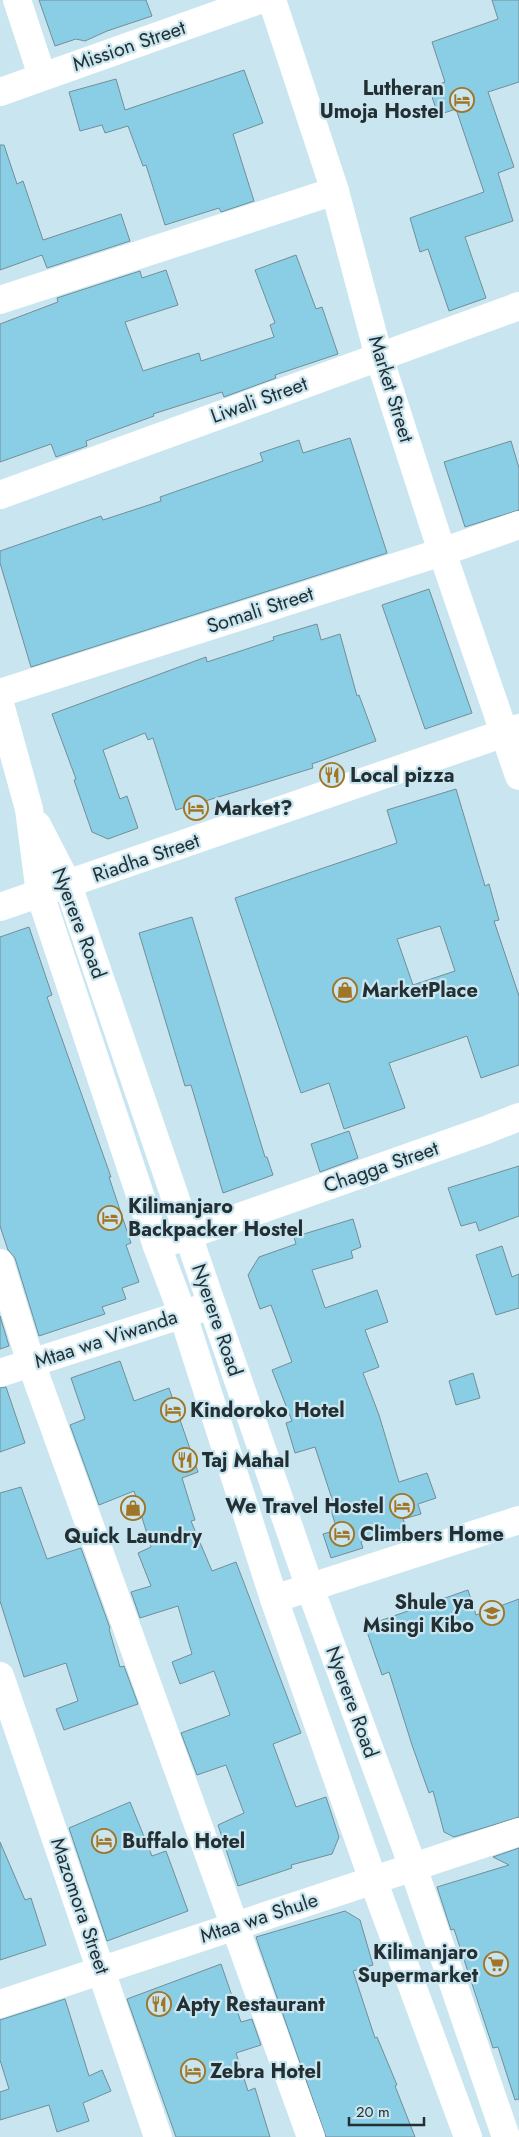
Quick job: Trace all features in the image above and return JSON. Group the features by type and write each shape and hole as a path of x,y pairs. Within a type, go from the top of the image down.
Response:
{"street":[{"path":"16,0 42,76"},
{"name":"Mission Street","path":"0,92 259,0"},
{"name":"Market Street","path":"272,0 335,191 379,356 442,552 511,731 519,776"},
{"path":"0,300 335,191"},
{"name":"Liwali Street","path":"0,495 519,306"},
{"name":"Somali Street","path":"0,693 442,552 519,525"},
{"path":"0,704 28,809"},
{"name":"Riadha Street","path":"0,908 511,731"},
{"name":"Nyerere Road","path":"28,809 68,885 310,1588 413,1867 506,2137"},
{"name":"Nyerere Road","path":"28,809 40,894 157,1246 183,1315 274,1600 468,2137"},
{"name":"Chagga Street","path":"157,1246 519,1117"},
{"path":"0,1263 31,1363 233,1926 311,2137"},
{"name":"Mtaa wa Viwanda","path":"0,1373 212,1305"},
{"path":"274,1600 519,1520"},
{"name":"Mazomora Street","path":"0,1676 158,2137"},
{"name":"Mtaa wa Shule","path":"0,2004 519,1832"}],"building":[{"path":"39,0 146,0 152,16 107,31 85,41 76,39 55,46"},
{"path":"492,0 519,0 519,82 488,92 514,167 498,173 513,221 465,237 486,298 449,311 428,249 420,252 410,218 484,192 456,109 438,115 429,88 445,82 432,42 498,19"},
{"path":"244,70 263,123 233,134 254,201 221,212 219,208 165,225 146,165 143,166 128,126 105,133 102,125 80,131 69,92 116,79 125,110"},
{"path":"0,145 4,145 17,184 23,181 43,240 121,214 130,241 47,268 42,255 0,270"},
{"path":"296,255 316,309 322,307 338,354 275,375 276,378 224,397 222,392 153,414 154,416 86,441 87,446 56,457 51,444 0,462 0,324 58,302 57,298 140,271 142,278 166,270 178,305 125,322 143,371 199,353 201,361 274,337 270,325 275,323 255,270"},
{"path":"350,438 387,553 31,667 0,563 0,551 101,516 103,520 161,501 160,497 263,461 260,453 299,440 303,453"},
{"path":"511,441 519,468 519,510 465,527 444,462"},
{"path":"429,589 472,713 425,729 382,605"},
{"path":"317,624 321,640 340,634 357,696 359,695 376,741 312,764 313,768 176,810 153,738 148,740 145,733 103,750 120,799 127,796 138,828 108,839 92,832 74,780 76,779 52,714 206,657 207,662 274,640 273,637"},
{"name":"MarketPlace","path":"456,789 485,886 489,884 499,920 494,921 519,996 519,1065 481,1078 467,1036 389,1063 405,1108 344,1129 329,1083 301,1093 235,898 397,843 387,810","holes":["440,926 455,971 413,985 397,939"]},
{"path":"192,917 265,1157 267,1157 273,1175 223,1193 191,1085 185,1086 139,933"},
{"path":"29,927 52,995 47,997 111,1177 109,1177 131,1243 126,1245 139,1282 122,1288 126,1299 102,1307 105,1314 39,1336 15,1258 8,1250 0,1226 0,937"},
{"path":"349,1131 358,1158 320,1172 311,1144"},
{"path":"519,1166 519,1216 479,1231 476,1222 461,1226 448,1188"},
{"path":"353,1219 361,1247 351,1251 353,1258 312,1270 325,1308 377,1290 388,1322 365,1330 379,1367 363,1373 379,1415 399,1482 427,1473 436,1498 418,1504 421,1514 403,1519 406,1527 361,1542 363,1548 331,1558 323,1534 337,1530 330,1507 334,1505 315,1447 295,1453 286,1423 292,1421 272,1370 292,1362 271,1305 260,1309 248,1275 259,1257 296,1244 294,1237"},
{"path":"502,1246 512,1277 519,1274 519,1308 496,1315 476,1255"},
{"path":"0,1316 9,1346 0,1349"},
{"path":"120,1361 134,1401 169,1388 198,1472 182,1478 195,1520 191,1521 212,1571 236,1562 301,1733 273,1744 296,1807 326,1797 339,1837 332,1854 291,1865 292,1868 238,1886 218,1825 244,1813 226,1765 197,1775 181,1733 230,1715 214,1671 180,1684 172,1662 192,1654 178,1606 140,1618 131,1592 151,1586 138,1553 151,1547 134,1491 99,1505 70,1425 85,1419 71,1378"},
{"path":"473,1373 480,1398 456,1405 449,1381"},
{"path":"6,1387 25,1443 0,1452 0,1388"},
{"path":"21,1487 47,1559 81,1548 110,1628 120,1667 124,1666 138,1704 64,1730 56,1709 78,1701 66,1663 24,1677 0,1601 0,1493"},
{"path":"468,1590 476,1615 519,1599 519,1817 454,1837 444,1832 433,1791 429,1793 389,1672 382,1675 365,1626"},
{"path":"130,1802 152,1856 166,1851 188,1911 107,1941 69,1828"},
{"path":"0,1842 25,1900 31,1898 46,1945 0,1960"},
{"path":"519,1848 519,2099 515,2100 498,2047 493,2048 454,1929 451,1930 437,1887 509,1865 493,1857"},
{"path":"345,1911 360,1920 373,1965 353,1971 375,2038 377,2037 397,2085 395,2086 415,2137 326,2137 256,1937"},
{"path":"221,1964 241,2022 252,2019 261,2045 236,2053 248,2091 255,2088 270,2137 176,2137 127,1999"},
{"path":"65,1999 89,2076 102,2070 111,2091 83,2103 89,2121 57,2132 49,2105 0,2120 0,2092 9,2089 0,2060 0,2020"}],"place":[{"name":"Lutheran Umoja Hostel","path":"462,100"},
{"name":"Local pizza","path":"332,775"},
{"name":"Market?","path":"196,808"},
{"name":"MarketPlace","path":"345,990"},
{"name":"Kilimanjaro Backpacker Hostel","path":"110,1218"},
{"name":"Kindoroko Hotel","path":"173,1410"},
{"name":"Taj Mahal","path":"185,1460"},
{"name":"We Travel Hostel","path":"402,1506"},
{"name":"Quick Laundry","path":"133,1508"},
{"name":"Climbers Home","path":"342,1534"},
{"name":"Shule ya Msingi Kibo","path":"492,1613"},
{"name":"Buffalo Hotel","path":"104,1841"},
{"name":"Kilimanjaro Supermarket","path":"496,1964"},
{"name":"Apty Restaurant","path":"159,2004"},
{"name":"Zebra Hotel","path":"193,2071"}]}
